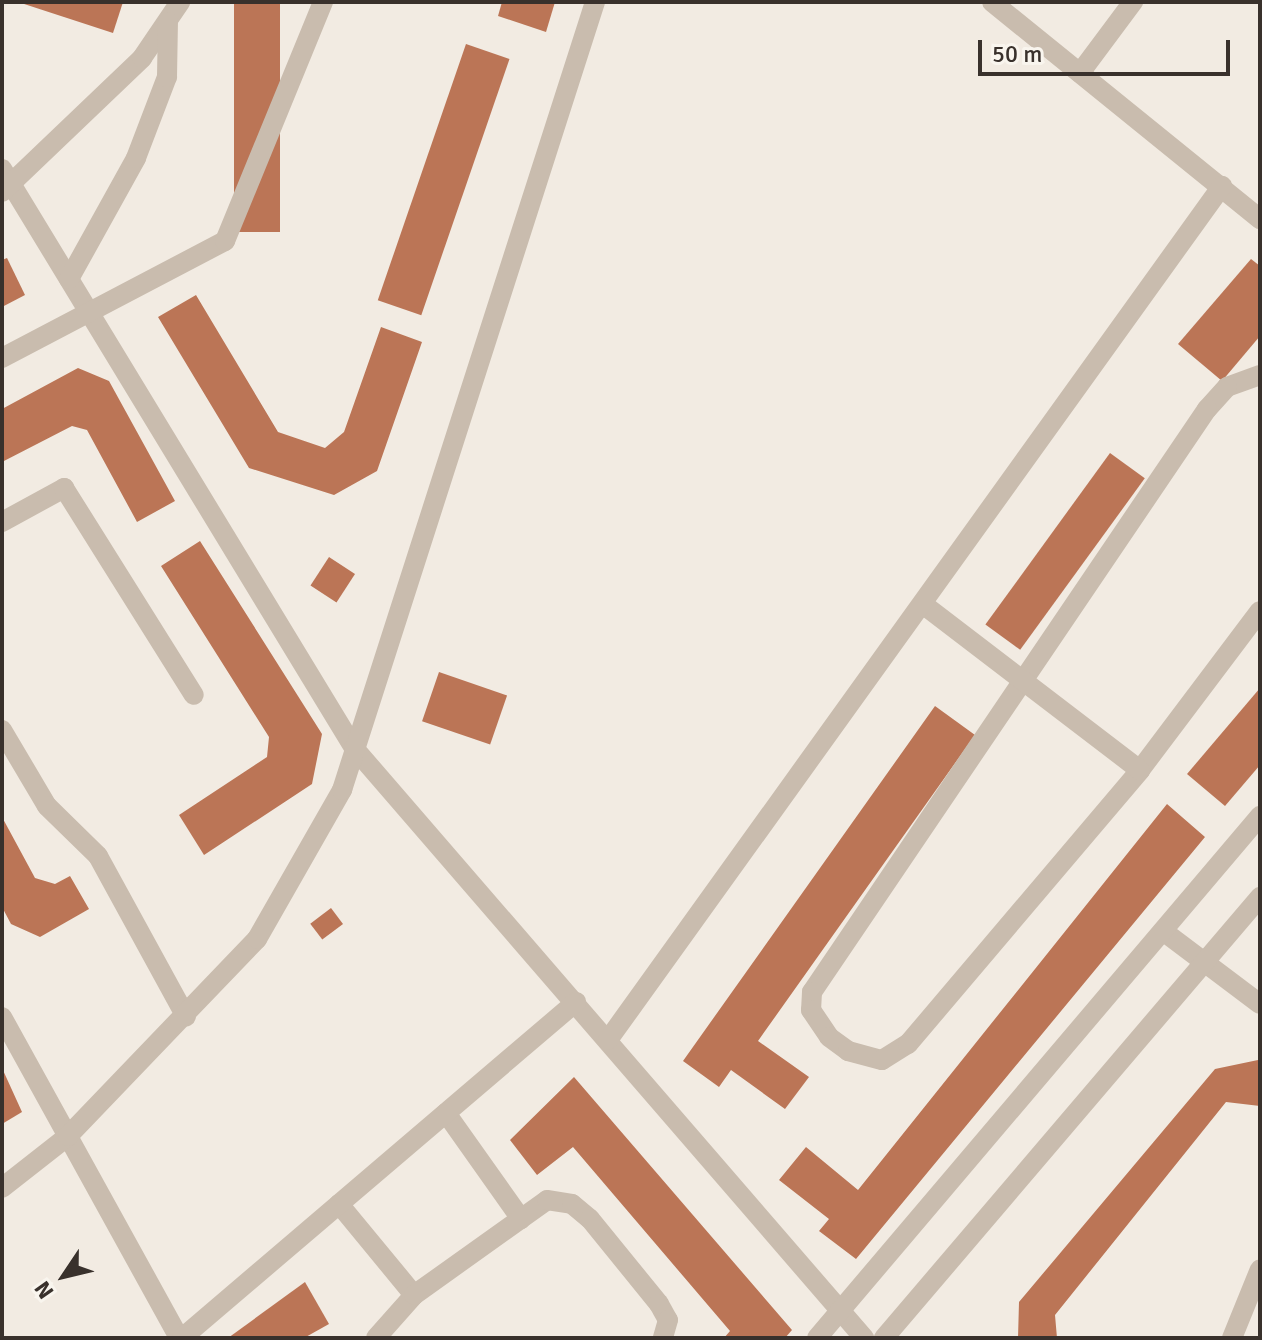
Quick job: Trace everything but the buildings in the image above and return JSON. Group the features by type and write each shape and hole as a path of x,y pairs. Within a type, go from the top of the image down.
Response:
{"street":[{"path":"180,2 142,58 5,182 90,311 354,748 576,1002 837,1314 864,1338"},
{"path":"2,358 225,241 323,2"},
{"path":"2,1188 68,1136 186,1017 257,939 342,790 595,2"},
{"path":"992,2 1260,219"},
{"path":"1080,73 1133,2"},
{"path":"69,279 136,158 167,77 168,22"},
{"path":"608,1040 924,605 1222,186"},
{"path":"1260,375 1227,387 1207,409 812,992 811,1010 848,1051 882,1060 908,1044 1140,770 1260,611"},
{"path":"2,522 64,488 194,695"},
{"path":"924,605 1140,770"},
{"path":"2,730 47,806 98,856 186,1017"},
{"path":"817,1338 1260,816"},
{"path":"884,1338 1260,897"},
{"path":"1163,931 1260,1004"},
{"path":"2,1017 180,1338 576,1002"},
{"path":"446,1113 521,1219"},
{"path":"376,1338 414,1295 547,1200 572,1204 590,1219 659,1304 668,1320 663,1338"},
{"path":"339,1204 414,1295"},
{"path":"1232,1338 1260,1269"}]}
